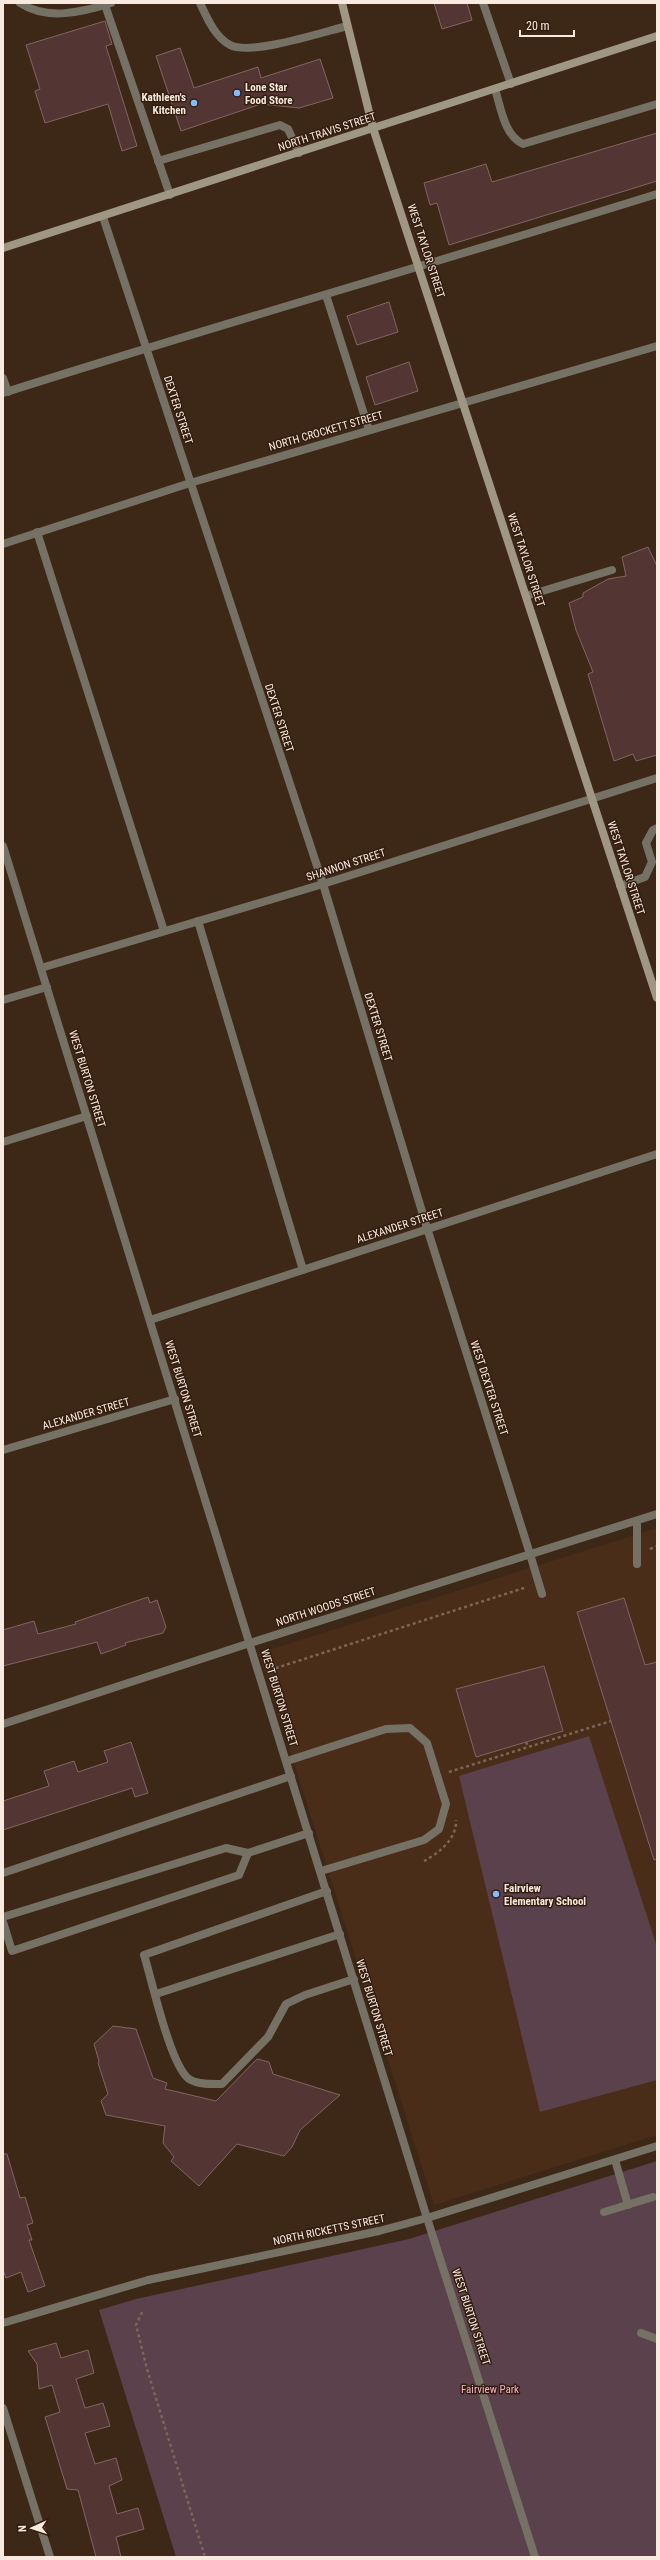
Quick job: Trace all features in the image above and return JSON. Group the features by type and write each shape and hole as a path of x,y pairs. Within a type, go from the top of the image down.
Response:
{"main road":[{"name":"WEST TAYLOR STREET","path":"342,3 373,128 464,402 657,998"},
{"name":"NORTH TRAVIS STREET","path":"3,248 103,217 657,36"}],"street":[{"path":"20,3 27,8 56,14 108,4 125,64 170,195"},
{"path":"200,3 214,30 231,46 256,49 347,26"},
{"path":"483,3 511,84"},
{"path":"495,89 509,133 514,140 523,144 657,104"},
{"path":"158,161 280,125 288,129 299,153"},
{"path":"3,378 5,392 147,348 420,268 657,194"},
{"name":"DEXTER STREET","path":"103,217 323,884 427,1228"},
{"path":"326,296 369,430"},
{"name":"NORTH CROCKETT STREET","path":"3,544 190,483 657,346"},
{"path":"37,532 164,931"},
{"path":"526,596 612,570"},
{"name":"SHANNON STREET","path":"41,968 323,884 657,778"},
{"path":"620,886 644,877 652,862 646,843 653,830 657,828"},
{"name":"WEST BURTON STREET","path":"3,846 260,1673 427,2218 535,2557"},
{"path":"198,921 302,1270"},
{"path":"3,1000 47,987"},
{"path":"3,1142 87,1116"},
{"name":"ALEXANDER STREET","path":"150,1320 427,1228 657,1154"},
{"name":"WEST DEXTER STREET","path":"427,1228 542,1594"},
{"name":"ALEXANDER STREET","path":"3,1450 175,1399"},
{"name":"NORTH WOODS STREET","path":"3,1724 250,1643 657,1514"},
{"path":"637,1520 637,1564"},
{"path":"287,1761 386,1729 410,1728 426,1743 446,1804 439,1829 424,1840 321,1871"},
{"path":"3,1874 291,1776"},
{"path":"3,1917 226,1848 248,1853 309,1833"},
{"path":"3,1922 12,1951 239,1875 248,1853"},
{"path":"327,1891 144,1955 176,2061 189,2079 206,2084 222,2084 268,2037 286,2004 305,1995 354,1979"},
{"path":"156,1994 340,1934"},
{"name":"NORTH RICKETTS STREET","path":"3,2323 148,2280 379,2231 427,2218 657,2146"},
{"path":"615,2160 628,2205"},
{"path":"604,2212 653,2197"},
{"path":"641,2333 657,2339"},
{"path":"3,2408 50,2557"}],"path":[{"path":"647,1549 657,1546"},
{"path":"260,1673 530,1586"},
{"path":"437,1777 610,1721"},
{"path":"526,1742 528,1747"},
{"path":"142,2312 136,2324 147,2369 206,2557"}],"shaded area":[{"name":"Fairview Elementary School","path":"657,1528 657,2135 434,2205 259,1653"}],"green space":[{"path":"589,1736 657,1947 657,2080 540,2112 459,1776"},
{"name":"Fairview Park","path":"657,2161 657,2557 176,2557 99,2310 136,2299 409,2239"}],"building":[{"path":"434,3 467,3 472,20 442,29"},
{"path":"105,21 112,44 106,46 137,146 122,151 108,104 45,123 35,91 40,89 26,45"},
{"path":"180,48 194,88 258,67 261,78 320,59 333,98 299,108 261,104 181,131 156,56"},
{"path":"657,133 657,181 449,245 437,203 430,205 424,183 486,164 492,182"},
{"path":"389,302 398,332 357,345 347,316"},
{"path":"409,362 418,391 375,405 366,377"},
{"path":"648,547 657,566 657,755 636,761 633,754 614,761 588,674 593,672 576,630 569,603 583,597 583,593 608,579 626,576 622,557"},
{"path":"148,1597 150,1603 157,1600 166,1627 163,1633 125,1643 126,1645 101,1654 97,1642 3,1666 3,1630 34,1621 38,1634 76,1624 75,1622"},
{"path":"624,1598 645,1665 657,1662 657,1859 654,1860 577,1612"},
{"path":"544,1666 563,1731 476,1757 456,1689"},
{"path":"131,1742 148,1793 135,1797 132,1788 3,1830 3,1801 49,1786 44,1771 74,1761 78,1772 108,1762 104,1751"},
{"path":"113,2026 136,2029 153,2078 167,2083 165,2089 216,2101 257,2059 269,2062 273,2074 340,2095 300,2130 292,2147 284,2156 237,2144 199,2186 171,2161 174,2157 163,2143 165,2126 106,2115 101,2101 108,2094 98,2063 99,2061 94,2044"},
{"path":"3,2154 7,2154 20,2198 25,2197 33,2223 27,2225 32,2240 29,2240 45,2286 28,2292 21,2272 6,2278 3,2270"},
{"path":"56,2343 61,2358 88,2350 94,2373 76,2379 85,2408 103,2403 110,2426 85,2433 95,2464 116,2458 122,2480 109,2486 117,2514 138,2508 144,2529 116,2537 121,2557 96,2557 78,2490 67,2489 45,2417 60,2412 52,2385 39,2389 37,2364 28,2351"}],"place":[{"name":"Lone Star Food Store","path":"237,93"},
{"name":"Kathleen's Kitchen","path":"194,103"},
{"name":"Fairview Elementary School","path":"496,1894"}]}
